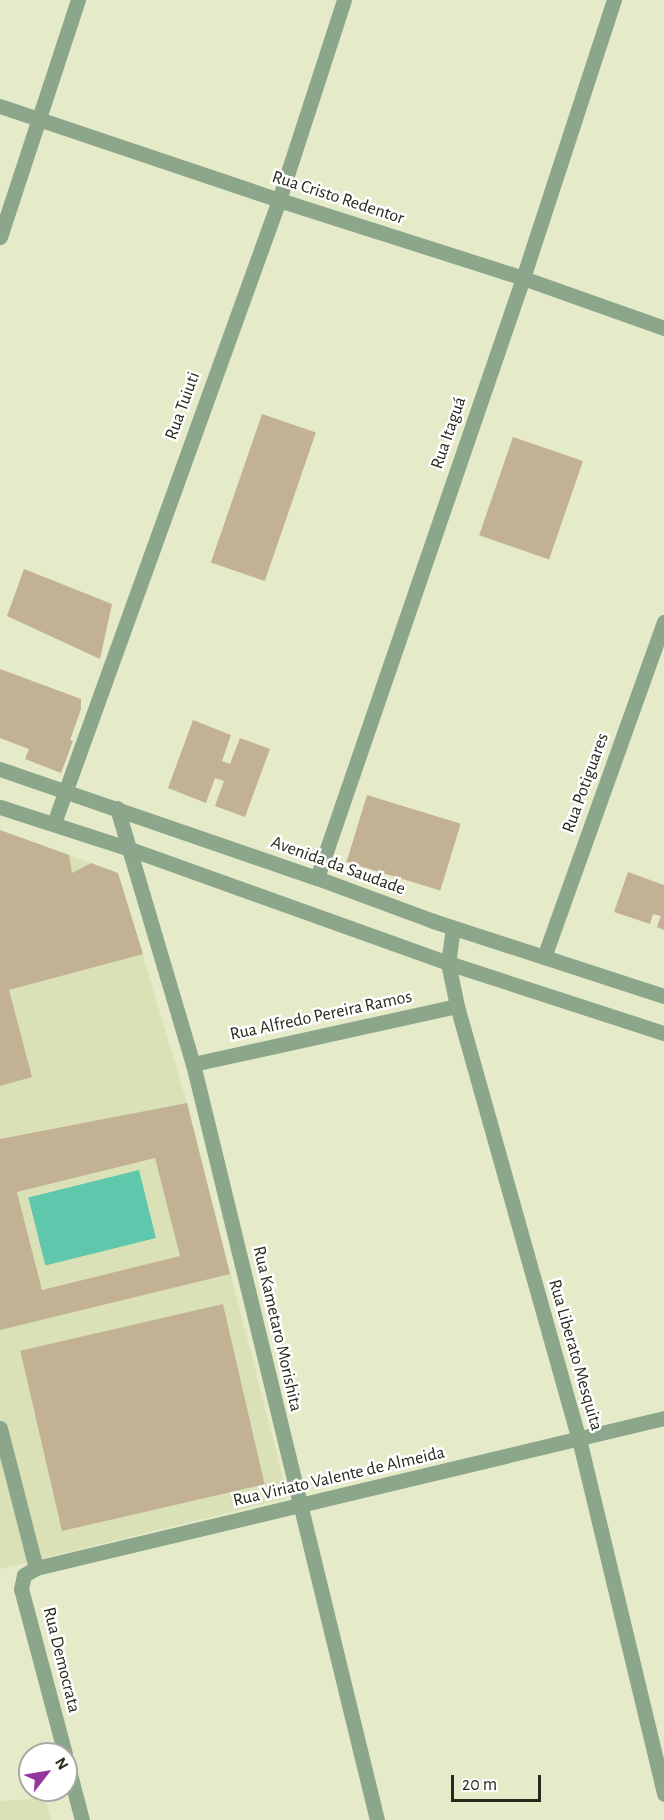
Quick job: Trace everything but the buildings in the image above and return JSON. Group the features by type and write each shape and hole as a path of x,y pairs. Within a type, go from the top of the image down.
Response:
{"street":[{"path":"0,237 78,0"},
{"name":"Rua Tuiuti","path":"54,824 64,790 279,200 344,0"},
{"name":"Rua Itaguá","path":"317,878 523,278 614,0"},
{"name":"Rua Cristo Redentor","path":"0,106 279,200 523,278 664,328"},
{"name":"Rua Potiguares","path":"544,957 664,622"},
{"name":"Avenida da Saudade","path":"0,769 317,878 453,928 664,996"},
{"path":"0,807 129,849 448,963 664,1033"},
{"name":"Rua Kametaro Morishita","path":"117,808 193,1064 377,1820"},
{"name":"Rua Liberato Mesquita","path":"453,928 448,963 457,1006 579,1439 664,1794"},
{"name":"Rua Alfredo Pereira Ramos","path":"193,1064 457,1006"},
{"name":"Rua Viriato Valente de Almeida","path":"30,1571 664,1419"},
{"name":"Rua Democrata","path":"0,1428 30,1571 21,1589 62,1742"},
{"path":"77,1802 82,1820"}],"shaded area":[{"path":"0,830 118,873 187,1103 288,1498 0,1569"},
{"path":"0,1801 46,1802 51,1820 0,1820"}],"water":[{"path":"139,1170 156,1238 45,1265 28,1198"}]}
